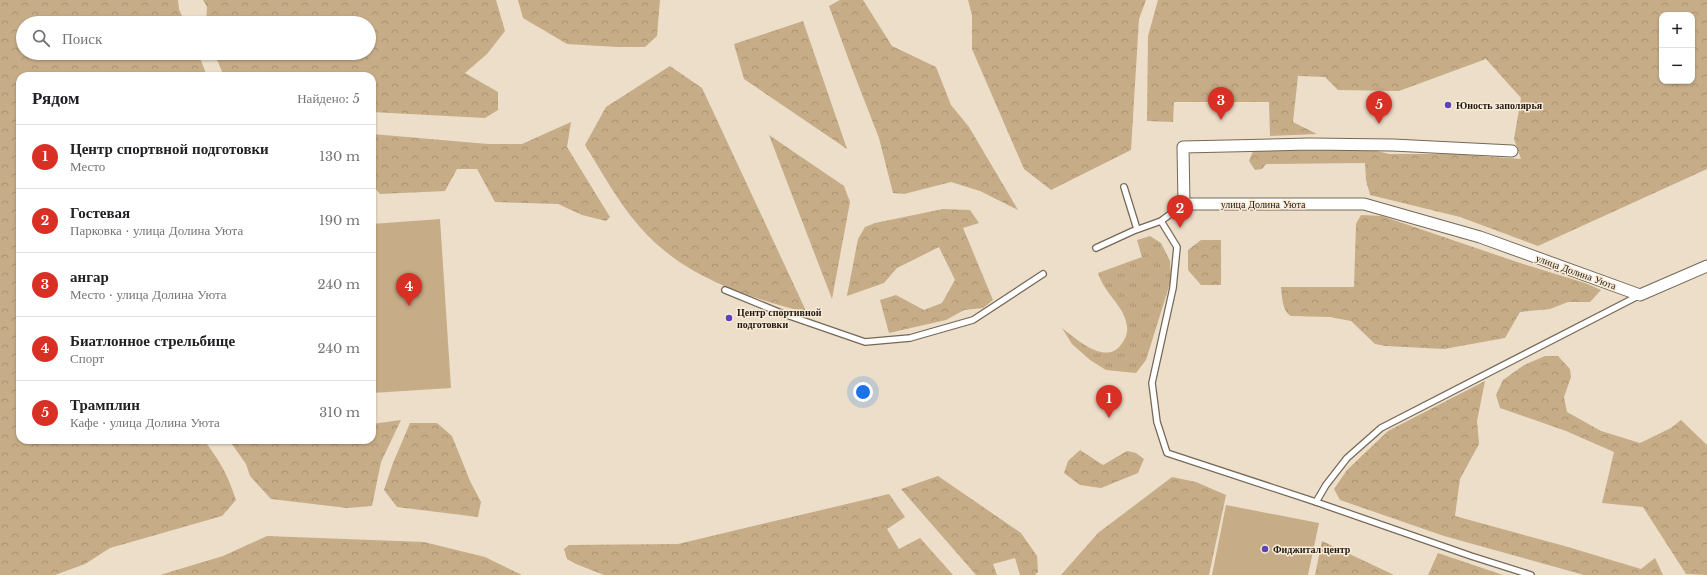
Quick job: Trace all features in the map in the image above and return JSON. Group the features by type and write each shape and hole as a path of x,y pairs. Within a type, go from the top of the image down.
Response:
{"street":[{"path":"1184,204 1183,147 1309,144 1385,145 1512,151"},
{"name":"улица Долина Уюта","path":"1184,204 1364,204 1480,237 1640,295"},
{"path":"1640,295 1707,266"}],"lane":[{"path":"1124,187 1137,230"},
{"path":"1096,248 1161,221 1184,204"},
{"path":"1161,221 1177,247 1173,288 1152,383 1157,422 1166,453 1532,575"},
{"path":"725,290 781,313 865,342 910,338 973,320 1042,274"},
{"path":"1316,502 1326,485 1347,458 1381,428 1640,295"}],"green space":[{"path":"0,0 178,0 179,9 182,16 16,16 16,60 201,60 205,72 16,72 16,444 207,444 223,468 230,482 236,500 222,516 110,548 85,564 55,575 0,575"},
{"path":"203,0 496,0 505,31 487,54 465,73 498,92 498,110 485,118 376,112 376,72 222,72 217,60 376,60 376,16 206,16 207,7"},
{"path":"518,0 660,0 657,36 645,47 567,44 523,18"},
{"path":"840,0 863,0 892,46 936,67 951,105 969,127 1018,210 980,191 951,182 904,194 893,193 879,138 829,6"},
{"path":"968,0 1146,0 1139,19 1131,150 1051,190 1024,169 972,49 972,15"},
{"path":"1158,0 1707,0 1707,169 1538,246 1460,217 1370,195 1366,180 1365,163 1266,164 1262,169 1255,170 1249,161 1253,151 1373,150 1389,154 1453,154 1521,159 1514,139 1521,98 1486,59 1399,91 1338,90 1325,77 1298,76 1293,122 1317,134 1270,136 1269,102 1174,102 1173,122 1147,121 1148,36"},
{"path":"803,21 847,149 744,79 734,44"},
{"path":"670,66 702,88 807,313 760,299 716,282 695,272 675,259 657,244 631,217 610,187 585,145 606,107"},
{"path":"571,122 567,147 610,217 606,221 582,215 558,204 495,202 477,169 457,169 445,191 380,194 376,190 376,134 488,144 522,144"},
{"path":"769,135 844,186 850,202 832,299"},
{"path":"943,209 970,210 979,223 963,228 993,300 983,308 964,310 946,320 889,333 880,300 896,295 924,310 942,303 955,280 939,247 897,268 884,283 847,296 858,239 865,227 875,223"},
{"path":"1361,215 1382,216 1517,262 1585,283 1601,290 1590,302 1568,302 1550,309 1520,312 1505,338 1444,349 1375,344 1351,321 1330,317 1291,316 1288,314 1284,307 1281,287 1354,287 1356,224"},
{"path":"440,219 451,388 376,393 376,224"},
{"path":"1150,236 1161,243 1170,261 1171,280 1146,360 1136,373 1106,370 1090,360 1072,344 1062,328 1082,343 1098,351 1106,353 1113,351 1120,346 1127,334 1126,321 1119,306 1103,285 1098,273 1142,257 1137,240"},
{"path":"1201,240 1221,240 1221,285 1201,285 1188,270 1188,250"},
{"path":"1545,356 1558,356 1570,369 1571,377 1564,397 1567,412 1601,431 1640,443 1671,428 1681,420 1707,445 1707,575 1686,574 1643,507 1602,503 1614,452 1566,431 1500,408 1496,395 1503,380 1524,365"},
{"path":"1485,381 1477,421 1479,444 1460,479 1455,516 1641,569 1655,558 1663,575 1584,575 1444,536 1340,500 1334,489 1347,470 1388,431"},
{"path":"401,420 381,462 372,506 347,508 271,499 250,476 246,464 232,444 376,444 376,423"},
{"path":"410,423 437,423 452,436 470,481 481,502 478,517 397,507 384,490 393,463"},
{"path":"1080,450 1103,465 1127,451 1136,453 1144,459 1138,473 1101,488 1080,485 1064,473 1068,461"},
{"path":"938,476 1021,533 1037,556 1038,572 1035,575 1020,575 1015,558 993,564 997,575 976,575 901,489"},
{"path":"1172,477 1196,482 1226,495 1209,575 1061,575 1098,533"},
{"path":"889,494 905,517 887,529 899,549 920,538 953,575 604,575 567,559 564,549 569,545 678,544"},
{"name":"Фиджитал центр","path":"1226,505 1319,523 1308,575 1212,575"},
{"path":"267,536 424,542 485,557 522,575 160,575 223,556"},
{"path":"1322,541 1394,575 1315,575"},
{"path":"1438,553 1503,575 1428,575"}],"place":[{"name":"Юность заполярья","path":"1448,105"},
{"name":"ангар","path":"1221,120"},
{"name":"Трамплин","path":"1379,124"},
{"name":"Гостевая","path":"1180,228"},
{"name":"Биатлонное стрельбище","path":"409,306"},
{"name":"Центр спортивной подготовки","path":"729,318"},
{"name":"Центр спортвной подготовки","path":"1109,418"},
{"name":"Фиджитал центр","path":"1265,549"}]}
